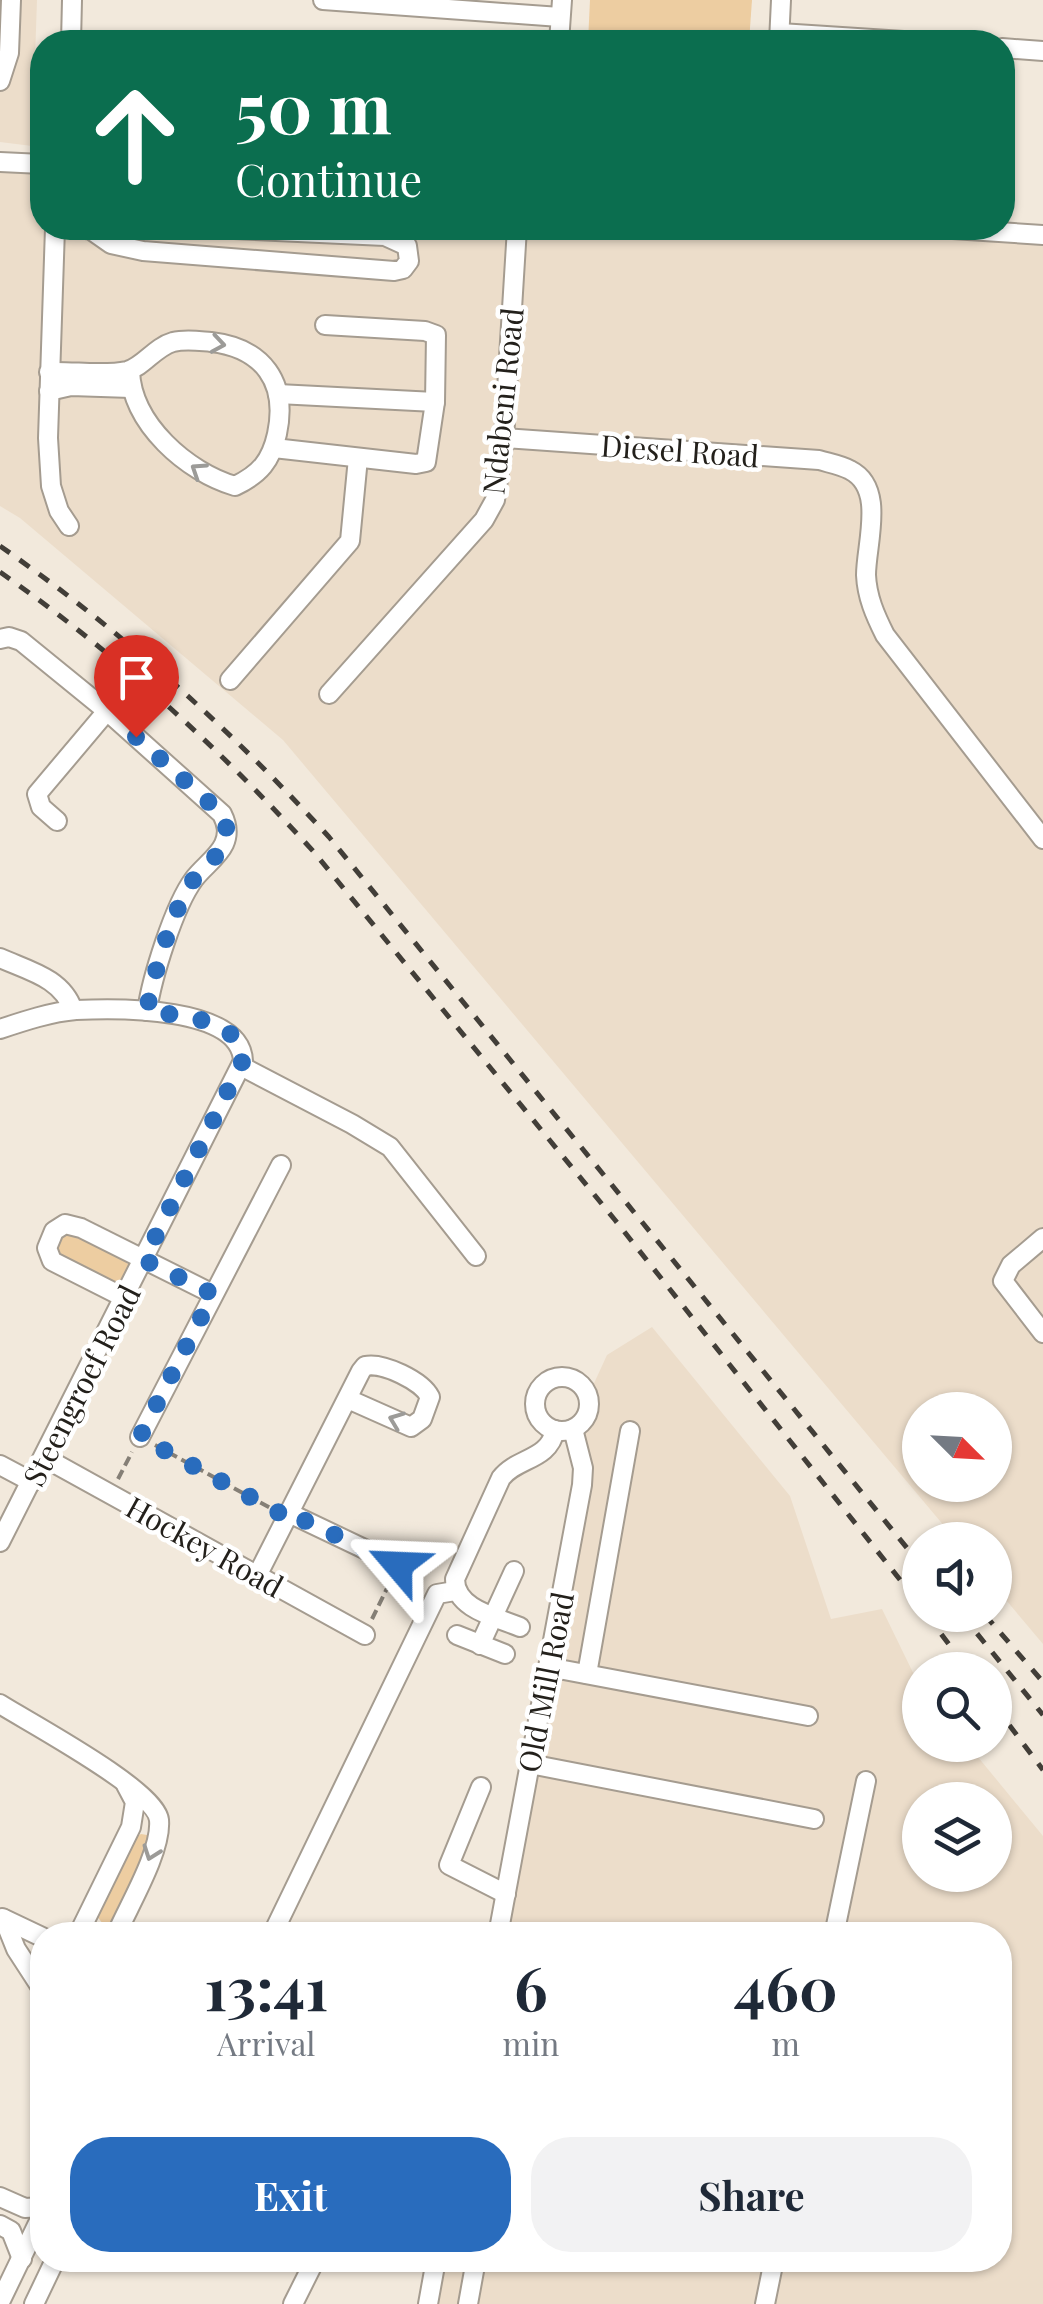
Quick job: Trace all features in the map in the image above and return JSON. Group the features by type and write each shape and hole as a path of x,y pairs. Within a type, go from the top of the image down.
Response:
{"street":[{"path":"0,81 9,53 11,0"},
{"path":"71,30 72,0"},
{"path":"323,0 561,8"},
{"path":"779,30 781,0"},
{"path":"1015,49 1043,51"},
{"path":"0,162 30,163"},
{"path":"1015,233 1043,235"},
{"path":"54,240 48,438 51,486 69,526"},
{"path":"106,240 143,251 394,271 403,269 409,261 407,246 394,240"},
{"name":"Ndabeni Road","path":"328,694 484,520 495,500 504,438 517,240"},
{"path":"274,448 426,462 435,402 436,336 326,324"},
{"path":"49,381 71,386 131,379 170,342 228,344 251,353 269,370 278,394 279,423 274,448 257,475 236,486 210,478 181,459 158,434 131,379"},
{"path":"278,394 435,402"},
{"name":"Diesel Road","path":"504,438 819,460 854,471 867,491 872,516 866,575 870,606 885,635 1043,838"},
{"path":"230,680 350,541 358,458"},
{"path":"0,639 9,637 21,642 107,711 222,814 228,826 225,843 192,881 181,902 150,987 147,1011"},
{"path":"58,821 41,807 37,794 107,711"},
{"path":"0,958 59,986 74,1010"},
{"path":"0,1030 74,1010 147,1011 216,1025 243,1049 241,1066 390,1147 476,1256"},
{"name":"Steengroef Road","path":"0,1542 241,1066"},
{"path":"140,1437 281,1165"},
{"path":"125,1298 52,1261 47,1248 59,1226 72,1224 213,1294"},
{"path":"1043,1238 1007,1270 1004,1281 1043,1333"},
{"path":"258,1574 361,1371 372,1364 423,1386 430,1397 422,1419 411,1426 348,1398"},
{"name":"Old Mill Road","path":"454,1592 454,1579 510,1466 542,1453 564,1429 583,1468 582,1484 500,1922"},
{"path":"587,1674 630,1431"},
{"name":"Hockey Road","path":"45,1458 365,1635"},
{"path":"0,1465 32,1482"},
{"path":"288,1515 398,1565"},
{"path":"480,1645 514,1572"},
{"path":"278,1922 437,1594 454,1592 462,1602 520,1627"},
{"path":"456,1635 504,1654"},
{"path":"548,1667 808,1716"},
{"path":"0,1704 144,1795 159,1819 151,1856 122,1922"},
{"path":"530,1764 814,1819"},
{"path":"83,1922 135,1813 135,1802 123,1780"},
{"path":"837,1922 866,1781"},
{"path":"481,1787 449,1866 506,1894"},
{"path":"2,1918 30,1931"},
{"path":"2,1918 30,1971"},
{"path":"0,2198 30,2208"},
{"path":"0,2224 11,2231 22,2259"},
{"path":"0,2302 30,2241"},
{"path":"34,2304 50,2272"},
{"path":"293,2304 309,2272"},
{"path":"428,2304 434,2272"},
{"path":"468,2304 474,2272"},
{"path":"766,2304 772,2272"}],"path":[{"path":"110,1493 140,1437 288,1515"},
{"path":"365,1635 398,1565"}],"shaded area":[{"path":"0,0 37,0 36,30 30,30 30,146 0,142"},
{"path":"590,0 752,0 750,30 589,30"},
{"path":"0,162 30,163 30,240 1015,240 1015,233 1043,235 1043,1644 1012,1607 1012,1522 941,1522 924,1502 1012,1502 1012,1392 902,1392 902,1476 283,740 20,518 0,506"},
{"path":"71,1231 124,1257 129,1266 125,1281 115,1286 57,1259 56,1238"},
{"path":"652,1327 790,1496 831,1619 882,1609 903,1652 902,1762 982,1762 998,1782 902,1782 902,1892 1012,1892 1012,1798 1043,1836 1043,2304 428,2304 434,2272 1012,2272 1012,1922 500,1922 582,1485 573,1429 607,1355"},
{"path":"147,1835 152,1843 113,1921 101,1922 96,1915 136,1837"}],"railway":[{"path":"0,546 89,612 173,682 329,837 902,1542"},
{"path":"0,572 125,668 240,775 313,851 615,1220 902,1582"},
{"path":"940,1632 955,1652"},
{"path":"976,1632 1043,1715"},
{"path":"1000,1632 1043,1682"},
{"path":"1012,1729 1043,1770"}],"route":[{"path":"136,737 222,814 228,826 225,843 192,881 181,902 150,987 147,1011 216,1025 243,1049 241,1066 144,1260 213,1294 140,1437 287,1517 289,1513 398,1565"}]}
